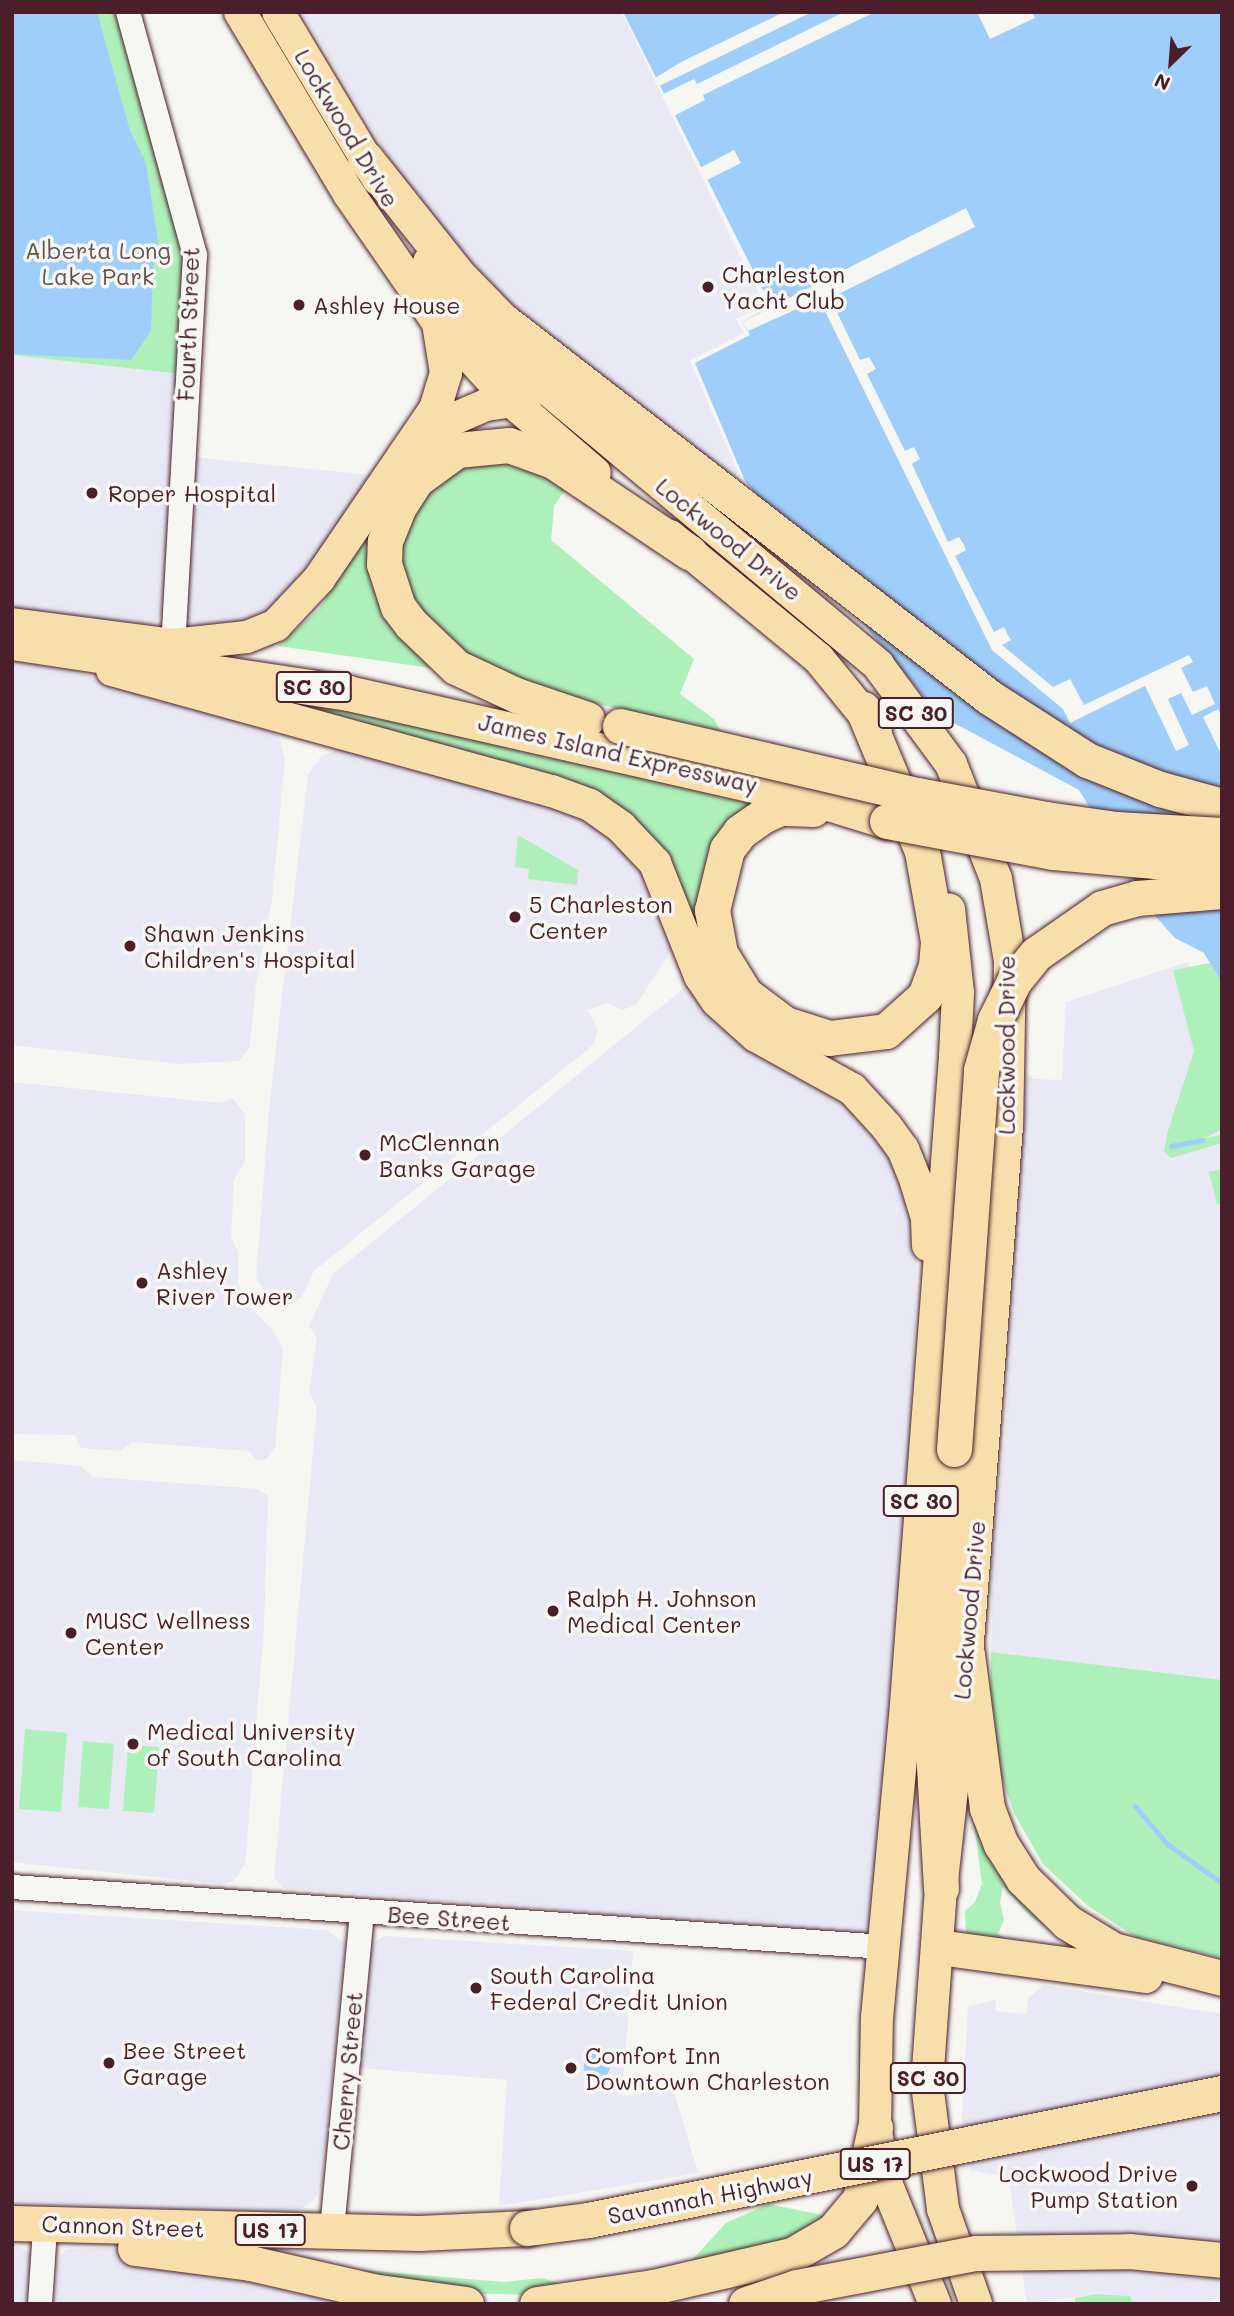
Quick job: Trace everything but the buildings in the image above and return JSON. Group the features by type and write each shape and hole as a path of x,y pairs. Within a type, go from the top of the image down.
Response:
{"highway":[{"path":"365,158 460,276 502,320 649,454 1045,736 1123,775 1222,806"},
{"name":"SC 30","path":"606,732 488,683 433,649 398,607 384,564 385,541 416,480 457,450 477,445 533,451 615,496"},
{"path":"615,496 689,552"},
{"name":"James Island Expressway","path":"12,643 606,732 887,821 1053,852 1222,867"},
{"name":"James Island Expressway","path":"173,645 917,795 1116,829 1222,835"},
{"path":"863,709 922,851 938,941 936,965 925,996 886,1031 830,1038 785,1024 745,993 720,953 712,910 727,849 740,832 780,808 887,821"},
{"name":"SC 30","path":"941,1888 932,1730 981,1070 995,1020 1014,981 1036,954 1085,918 1137,898 1222,891"},
{"path":"967,1654 987,1808 1001,1844 1023,1879 1067,1922 1101,1944 1222,1980"},
{"path":"938,1947 1103,1971 1222,1980"},
{"name":"Savannah Highway","path":"527,2228 588,2220 1222,2093"},
{"path":"537,2304 615,2294 792,2255 833,2231 860,2199 875,2128"},
{"name":"Cannon Street","path":"12,2223 486,2232 527,2228"},
{"path":"28,2239 199,2255 372,2291 466,2304"},
{"path":"746,2304 809,2284 976,2252 1129,2251 1222,2260"}],"main road":[{"name":"Lockwood Drive","path":"240,12 389,256 437,321 509,399 615,496"},
{"name":"Lockwood Drive","path":"278,12 365,158 456,299 498,348 565,406 649,454 848,636 910,704 951,764 996,879 1010,961 1007,1126 967,1654 941,1888 927,2084 930,2125 943,2209 976,2304"},
{"path":"12,624 173,645 247,637 276,625 319,579 413,446 435,409 446,373 437,321"},
{"path":"413,446 442,424 509,399 565,406"},
{"name":"Lockwood Drive","path":"689,552 819,659 863,709 900,767 947,891 958,993 955,1056 905,1717 886,1947 877,2018 875,2128 887,2185 935,2304"},
{"path":"12,643 552,791 590,805 621,827 655,863 700,976 717,1002 756,1036 852,1089 903,1149 927,1219 932,1354"},
{"path":"905,1717 911,1883 927,1898 941,1888"},
{"path":"886,1947 938,1947"}],"street":[{"name":"Fourth Street","path":"128,12 195,255 173,645"},
{"name":"Bee Street","path":"12,1887 886,1947"},
{"name":"Cherry Street","path":"332,2230 362,1913"},
{"path":"28,2239 40,2304"}],"shaded area":[{"path":"302,12 621,12 764,304 736,319 744,333 690,361 738,472 730,484 532,338 416,203"},
{"name":"Roper Hospital","path":"12,355 180,374 165,611 147,629 12,613"},
{"name":"Roper Hospital","path":"192,457 380,476 279,610 247,623 210,629 191,625 185,616"},
{"name":"Shawn Jenkins Children's Hospital","path":"12,656 258,720 279,737 285,759 272,900 256,983 250,1046 239,1061 178,1064 12,1045"},
{"path":"345,747 549,797 632,848 678,940 636,1005 622,1010 608,1003 587,1010 598,1029 593,1045 314,1271 301,1298 288,1305 269,1298 256,1278 270,1099 308,775 321,756"},
{"path":"1188,962 1222,1060 1222,1681 991,1652 992,1549 1005,1439 1022,1069 1034,1079 1062,1080 1066,1002"},
{"path":"695,979 826,1079 903,1168 917,1253 913,1371 896,1687 871,1927 857,1934 283,1888 274,1877 317,1408 309,1391 317,1338 309,1326 333,1274"},
{"name":"Ashley River Tower","path":"12,1082 221,1103 232,1098 245,1114 245,1161 234,1180 231,1237 238,1252 238,1283 247,1304 273,1331 283,1349 275,1447 266,1459 256,1460 248,1451 133,1442 120,1451 81,1448 75,1435 12,1434"},
{"name":"Medical University of South Carolina","path":"12,1460 81,1466 93,1477 258,1489 268,1496 264,1627 245,1864 234,1881 220,1884 12,1862"},
{"path":"12,1910 326,1930 345,1943 322,2185 312,2202 294,2213 12,2204"},
{"path":"384,1936 633,1951 622,2096 673,2088 698,2173 499,2206 507,2080 359,2068 370,1945"},
{"path":"1043,1985 1222,2014 1222,2298 1199,2304 1133,2304 1130,2296 1095,2294 1027,2304 1009,2178 970,2170 962,2120 968,2006 995,2000 996,2011 1026,2014 1028,1999"},
{"path":"12,2244 29,2252 32,2260 28,2304 12,2304"},
{"path":"118,2248 380,2304 56,2304 59,2257 66,2249"}],"green space":[{"name":"Alberta Long Lake Park","path":"12,12 122,12 184,244 180,374 12,355"},
{"path":"508,456 568,485 554,506 551,540 694,659 680,694 714,719 721,731 570,698 475,662 415,612 398,564 405,522 427,487 473,462"},
{"path":"369,528 379,529 438,669 278,646 319,609"},
{"path":"223,686 469,735 758,802 701,910 690,913 638,826"},
{"path":"518,835 578,870 577,885 528,879 529,869 515,867"},
{"path":"1210,963 1222,983 1222,1129 1205,1138 1222,1135 1222,1143 1171,1158 1164,1151 1167,1134 1194,1051 1173,970"},
{"path":"1222,1169 1222,1203 1217,1204 1209,1172"},
{"path":"991,1652 1222,1680 1222,1958 1136,1937 1088,1906 1043,1864 1014,1813 998,1767 990,1716"},
{"path":"25,1729 67,1733 61,1812 19,1809"},
{"path":"83,1741 114,1744 109,1809 78,1807"},
{"path":"128,1745 159,1747 154,1813 123,1811"},
{"path":"972,1809 1059,1936 1030,1916 1003,1886 1000,1903 1004,1920 998,1934 1010,1941 966,1933 965,1911 975,1902 982,1884"},
{"path":"768,2204 832,2217 812,2234 680,2273 726,2223"},
{"path":"353,2271 503,2282 542,2278 561,2284 550,2295 441,2293"},
{"path":"1095,2294 1130,2296 1133,2304 1075,2304 1075,2298"}],"water":[{"name":"Alberta Long Lake Park","path":"12,12 97,12 130,131 146,163 159,248 153,269 151,331 131,360 12,354"},
{"path":"623,12 1222,12 1222,983 1204,953 1175,938 1157,918 1079,790 939,715 745,481 695,363 750,335 742,322 771,306"},
{"path":"597,2053 606,2057 610,2066 606,2075 597,2079 588,2075 584,2066 588,2057"}],"pier":[{"path":"784,12 812,12 659,86 655,78 683,61"},
{"path":"844,12 875,12 703,95 705,100 674,116 663,94 694,79 697,84"},
{"path":"977,12 1032,12 1035,18 990,39"},
{"path":"734,150 741,163 707,180 700,168"},
{"path":"966,208 975,227 830,298 860,360 869,357 876,369 867,374 905,451 914,447 920,459 912,464 948,542 959,537 964,545 966,550 955,556 994,632 1004,627 1011,640 1002,645 1053,687 1070,679 1084,705 1189,655 1193,662 1181,668 1193,692 1207,686 1215,704 1192,715 1181,693 1168,699 1189,745 1176,751 1145,686 1070,723 1063,709 992,650 819,299 748,331 742,322"},
{"path":"1218,709 1222,716 1222,756 1203,717"}],"waterway":[{"path":"1171,1146 1202,1140"},
{"path":"1135,1806 1167,1844 1222,1883"}],"place":[{"name":"Charleston Yacht Club","path":"708,287"},
{"name":"Ashley House","path":"299,305"},
{"name":"Roper Hospital","path":"92,493"},
{"name":"5 Charleston Center","path":"515,917"},
{"name":"Shawn Jenkins Children's Hospital","path":"130,946"},
{"name":"McClennan Banks Garage","path":"365,1155"},
{"name":"Ashley River Tower","path":"142,1283"},
{"name":"Ralph H. Johnson Medical Center","path":"553,1611"},
{"name":"MUSC Wellness Center","path":"71,1633"},
{"name":"Medical University of South Carolina","path":"133,1744"},
{"name":"South Carolina Federal Credit Union","path":"476,1988"},
{"name":"Bee Street Garage","path":"109,2063"},
{"name":"Comfort Inn Downtown Charleston","path":"571,2068"},
{"name":"Lockwood Drive Pump Station","path":"1192,2186"}]}
